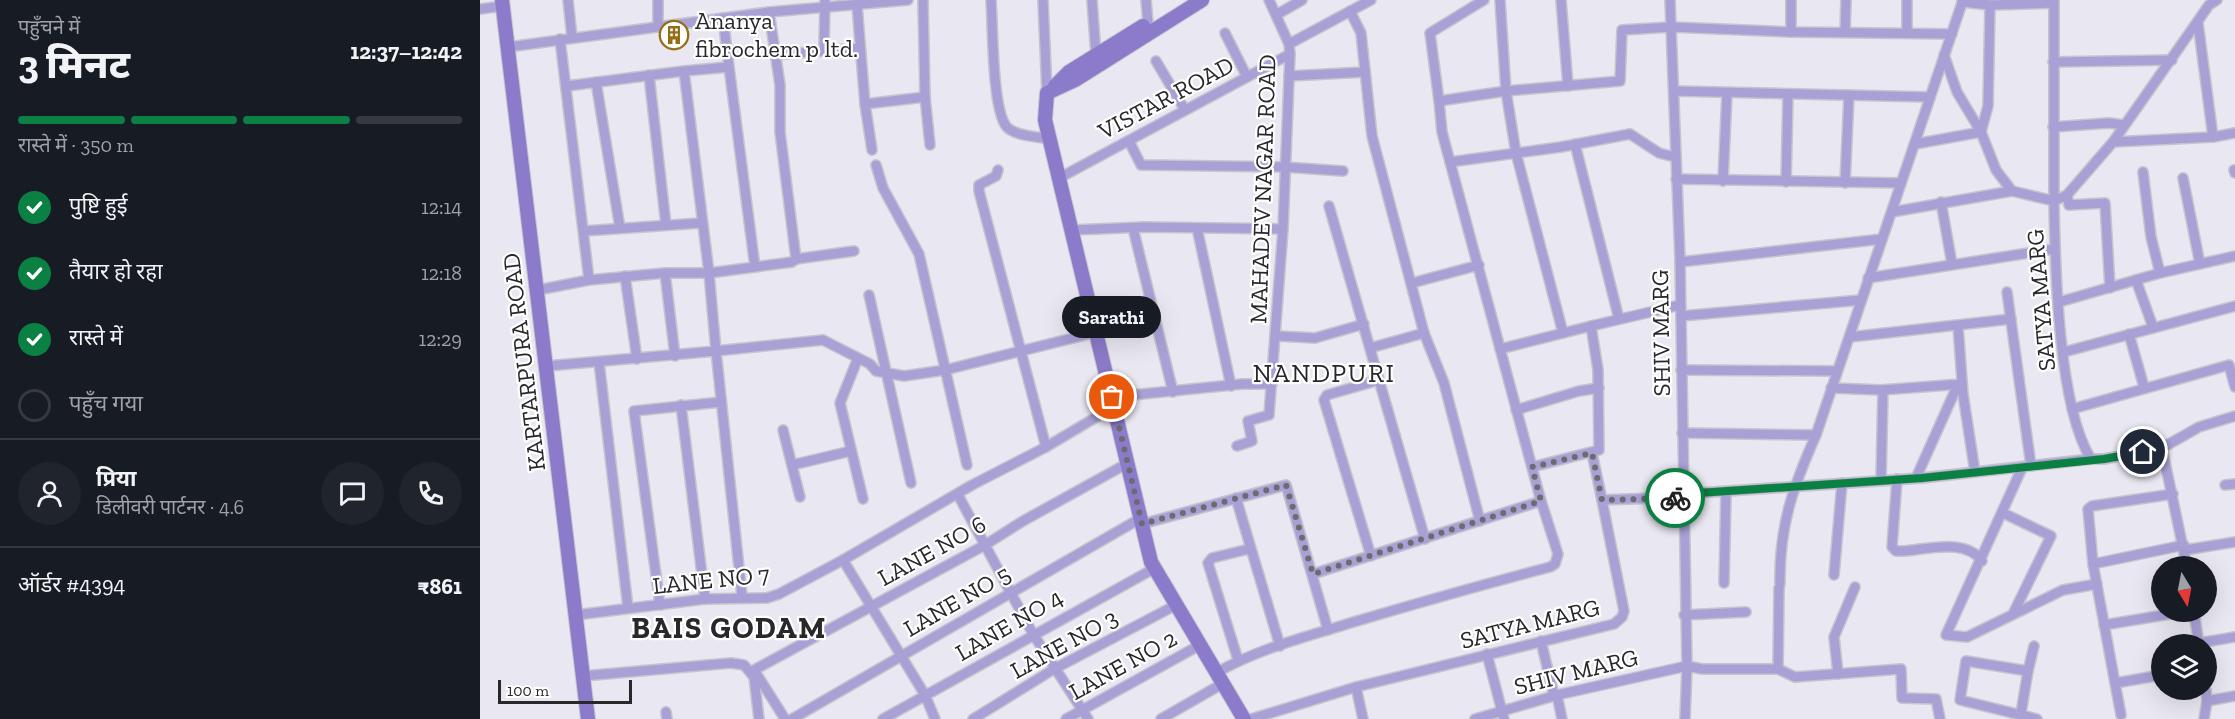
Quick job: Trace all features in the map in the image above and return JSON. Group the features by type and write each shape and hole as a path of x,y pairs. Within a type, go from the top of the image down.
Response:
{"street":[{"path":"568,0 572,37"},
{"path":"658,0 658,26"},
{"path":"508,47 824,4 857,5 908,0"},
{"path":"923,0 925,97 930,145"},
{"path":"991,0 998,104 1005,126 1019,132 1050,139"},
{"path":"1043,0 1047,93 1045,120 1061,177 1128,464 1155,568 1244,719"},
{"path":"1092,0 1096,55"},
{"path":"1146,0 1148,23"},
{"path":"1047,93 1069,72 1185,0"},
{"path":"1047,93 1075,80 1202,0"},
{"name":"MAHADEV NAGAR ROAD","path":"1237,446 1252,441 1248,421 1269,415 1277,336 1290,49 1269,0"},
{"path":"1276,15 1302,0"},
{"name":"VISTAR ROAD","path":"1061,177 1247,77 1371,0"},
{"path":"1161,719 1219,679 1238,660 1452,592 1555,564 1558,554 1541,501 1442,132 1430,33 1484,0"},
{"path":"1500,0 1506,91 1516,153 1563,333"},
{"path":"1561,0 1568,86"},
{"name":"SHIV MARG","path":"1670,0 1680,262 1684,615 1687,666 1685,719"},
{"path":"1791,0 1791,33"},
{"path":"1845,32 1846,0"},
{"path":"1907,0 1907,33"},
{"name":"SATYA MARG","path":"2091,459 2080,442 2072,409 2054,249 2054,201 2067,195 2113,142 2209,5 2217,0"},
{"path":"1778,669 1779,586 1785,523 1793,488 1816,435 1962,1 1990,5 2054,1 2054,201 2012,191 1892,212"},
{"path":"480,9 502,3"},
{"name":"KARTARPURA ROAD","path":"502,3 588,719"},
{"path":"824,4 824,49"},
{"path":"857,5 865,104 872,150"},
{"path":"1981,132 1988,106 1990,5"},
{"path":"1350,11 1361,33 1372,136 1424,333 1444,383 1480,521"},
{"path":"769,12 780,85 780,132 796,259"},
{"path":"723,18 755,267"},
{"path":"2198,22 2213,137"},
{"path":"1439,101 1506,91 1620,81 1622,30 1671,27 1791,33 1952,34"},
{"path":"1225,33 1247,77"},
{"path":"560,39 589,280"},
{"path":"775,55 824,49 860,48"},
{"path":"1944,55 1957,92 1981,132 1996,170 2012,191"},
{"path":"2053,62 2172,60"},
{"path":"1156,61 1185,110"},
{"path":"567,86 729,67"},
{"path":"684,71 709,273 742,596"},
{"path":"1289,76 1365,72"},
{"path":"649,75 666,225"},
{"path":"596,82 620,228"},
{"path":"1674,91 1930,97"},
{"path":"1723,181 1727,93"},
{"path":"1785,182 1788,95"},
{"path":"1845,183 1849,95"},
{"path":"865,104 925,97"},
{"path":"2054,127 2109,123 2124,125"},
{"path":"1915,144 1981,132"},
{"path":"2113,142 2213,137 2235,133"},
{"path":"1450,162 1630,134 1659,153 1675,157"},
{"path":"1129,141 1141,165 1284,167 1343,171"},
{"path":"1575,144 1619,319"},
{"path":"876,165 883,188 920,254 967,465"},
{"path":"998,170 996,176 979,185 979,191 1046,447"},
{"path":"2142,172 2151,237 2160,273"},
{"path":"2183,178 2200,264"},
{"path":"1676,179 1901,183"},
{"path":"2067,195 2069,205 2105,203 2110,288"},
{"path":"1941,202 1952,264"},
{"path":"1329,206 1425,539"},
{"path":"584,231 701,222"},
{"path":"1133,228 1173,392"},
{"path":"1197,228 1231,386"},
{"path":"1073,230 1283,229"},
{"path":"1680,262 1882,239"},
{"path":"1868,278 2054,249"},
{"path":"538,290 625,276 709,273 854,251"},
{"path":"2059,302 2160,273 2235,256"},
{"path":"1412,283 1479,266"},
{"path":"665,273 675,356"},
{"path":"625,276 637,359"},
{"path":"2136,280 2153,327"},
{"path":"2007,292 2027,467 2003,513 1947,635 1967,637 2063,590 2097,584"},
{"path":"870,296 911,483"},
{"path":"1680,316 1861,300"},
{"path":"1500,349 1680,305"},
{"path":"2064,352 2235,306"},
{"path":"1850,337 2011,319"},
{"path":"1277,336 1315,338 1364,324"},
{"path":"1532,467 1592,453 1600,447 1599,388 1596,350 1591,326"},
{"path":"1958,326 1962,384 1975,472"},
{"path":"547,366 675,356 823,340 858,358 876,371 904,376 945,370 1097,332"},
{"path":"1370,348 1424,333"},
{"path":"2129,334 2144,387"},
{"path":"858,358 840,403 863,499"},
{"path":"599,362 628,608"},
{"path":"2072,409 2232,364 2235,387"},
{"path":"1681,370 1837,371"},
{"path":"1371,556 1324,400 1327,395 1379,380"},
{"path":"1088,719 1033,634 958,495 972,485 1046,447 1114,402 1173,392 1272,384"},
{"path":"1831,388 1883,390 1962,384"},
{"path":"1916,478 1955,391 1962,384"},
{"path":"1516,410 1579,391 1599,388"},
{"path":"1881,480 1883,390"},
{"path":"660,605 634,411 721,402"},
{"path":"681,405 705,599"},
{"path":"1592,453 1602,500 1683,496 1897,480 2104,459 2162,448 2199,427 2235,416"},
{"path":"783,430 800,497"},
{"path":"1682,433 1816,435"},
{"path":"2162,448 2185,556"},
{"path":"792,465 851,451"},
{"name":"LANE NO 6","path":"785,719 754,670 985,545 1023,520 1128,464"},
{"path":"1897,480 1892,547 1896,551 1955,546 1977,554 1982,561"},
{"path":"1834,575 1842,483"},
{"name":"LANE NO 5","path":"792,719 1010,593 1142,521 1286,485 1313,574"},
{"path":"1724,583 1726,492"},
{"path":"2121,715 2093,564 2089,507 2173,494"},
{"name":"LANE NO 7","path":"576,615 705,599 742,596 767,598 843,560 958,495"},
{"path":"1236,498 1249,549 1280,646"},
{"name":"SATYA MARG","path":"1251,719 1356,687 1614,624 1623,616 1622,599 1602,500"},
{"path":"1328,630 1313,574 1541,501"},
{"path":"2003,513 2051,536 2013,614"},
{"path":"2093,564 2184,547 2235,542"},
{"path":"1238,660 1208,563 1212,558 1249,549"},
{"path":"843,560 899,656 925,695 935,719"},
{"name":"LANE NO 4","path":"883,719 1155,568"},
{"path":"1838,674 1834,637 1855,587"},
{"name":"LANE NO 3","path":"973,719 1054,669 1176,605"},
{"path":"1684,615 1746,612"},
{"path":"2104,625 2151,617"},
{"path":"2217,640 2235,637"},
{"path":"1540,641 1562,719"},
{"name":"LANE NO 2","path":"1066,719 1200,645"},
{"path":"2021,713 2034,646"},
{"path":"1487,654 1504,715"},
{"path":"2028,671 1966,661 1960,700 1971,705 2021,713 2037,719"},
{"path":"583,676 731,663 744,665 754,677 759,719"},
{"name":"SHIV MARG","path":"1475,719 1504,715 1556,695 1687,666 1702,669 1778,669 1795,677 1900,669 1902,698 1936,699 1940,719"},
{"path":"2115,683 2151,677"},
{"path":"1356,687 1363,719"},
{"path":"2204,719 2207,701 2235,696"}],"way so far":[{"path":"1112,397 1142,524 1286,485 1313,574 1541,501 1532,467 1592,453 1602,500 1675,498"}],"place":[{"name":"Ananya fibrochem p ltd.","path":"674,35"},
{"name":"Sarathi","path":"1112,397"}],"district":[{"name":"NANDPURI","path":"1324,373"},
{"name":"BAIS GODAM","path":"729,628"}],"route":[{"path":"1675,498 1683,497 1683,494 1922,478 2104,459 2143,452"}]}
